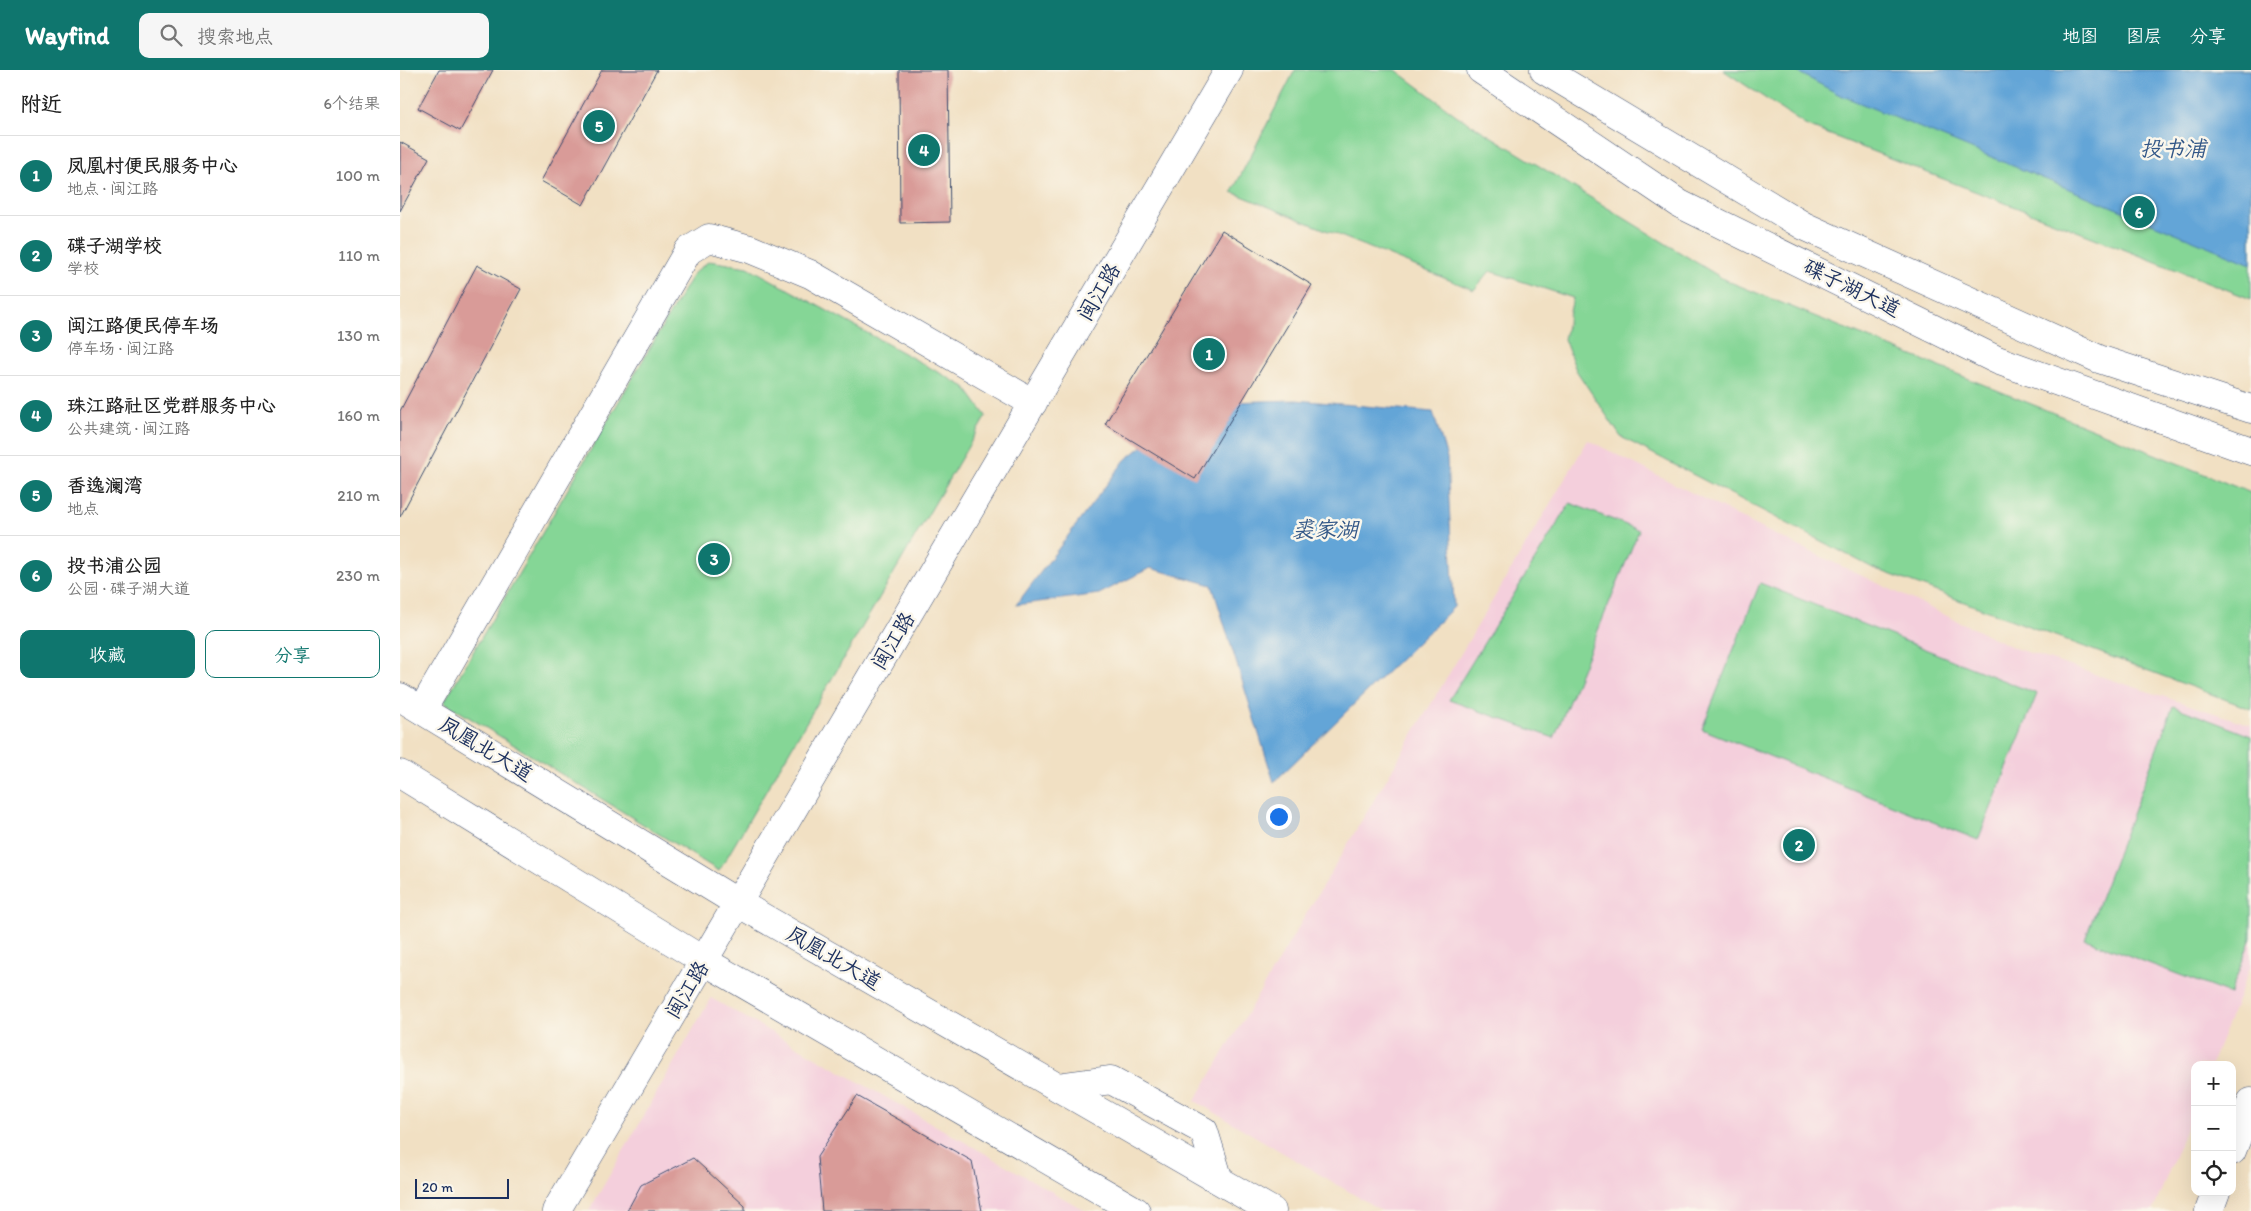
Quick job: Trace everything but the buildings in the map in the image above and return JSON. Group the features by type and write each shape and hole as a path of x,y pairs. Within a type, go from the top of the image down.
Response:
{"main road":[{"name":"闽江路","path":"556,1211 1229,70"},
{"name":"碟子湖大道","path":"1481,70 1680,204 1997,360 2251,452"},
{"name":"碟子湖大道","path":"1544,70 1804,226 2099,359 2251,409"},
{"path":"411,703 688,251 709,238 750,249 810,274 1033,403"},
{"name":"凤凰北大道","path":"411,703 738,903 1272,1211"},
{"path":"400,774 704,961 1136,1211"},
{"path":"2236,1141 2251,1102"},
{"path":"2209,1211 2215,1196"}],"shaded area":[{"path":"1588,440 1769,532 2017,649 2251,725 2251,966 2213,1061 2191,1061 2191,1116 2153,1211 1382,1211 1195,1101"},
{"path":"711,998 1086,1211 589,1211"}],"green space":[{"path":"1295,70 1396,70 1456,115 1725,280 2251,493 2251,709 1873,568 1621,437 1576,370 1564,339 1573,298 1490,271 1474,290 1232,192"},
{"name":"投书浦","path":"1723,70 2251,70 2251,299 1805,125"},
{"path":"709,261 748,267 965,387 986,416 719,871 444,702 693,274"},
{"path":"1570,503 1639,530 1554,738 1449,700"},
{"path":"1760,583 2037,694 1978,840 1702,729"},
{"path":"2173,706 2251,736 2251,938 2230,994 2085,939"}],"water":[{"name":"投书浦","path":"1794,70 2251,70 2251,264 1838,94"},
{"name":"裘家湖","path":"1296,400 1433,412 1447,458 1454,607 1274,782 1212,585 1150,568 1099,594 1016,605 1125,460 1177,419 1231,402"}],"place":[{"name":"香逸澜湾","path":"599,126"},
{"name":"珠江路社区党群服务中心","path":"924,150"},
{"name":"投书浦公园","path":"2139,212"},
{"name":"凤凰村便民服务中心","path":"1209,354"},
{"name":"闽江路便民停车场","path":"714,559"},
{"name":"碟子湖学校","path":"1799,845"}]}
